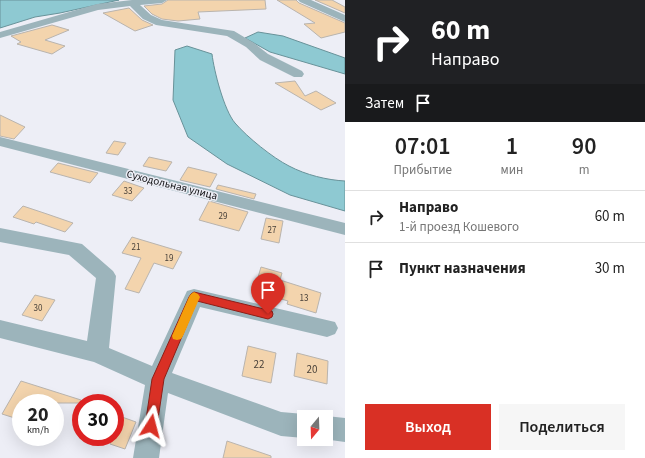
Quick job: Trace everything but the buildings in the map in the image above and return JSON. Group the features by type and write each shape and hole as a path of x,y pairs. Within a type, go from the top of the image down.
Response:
{"street":[{"path":"0,35 97,7 162,0"},
{"path":"303,0 345,19"},
{"path":"132,3 147,17 160,23 230,34 250,45 264,57 298,74"},
{"name":"Суходольная улица","path":"0,141 345,229"},
{"path":"0,235 75,249 106,276 96,353"},
{"path":"146,458 158,379 194,297 327,328"},
{"path":"0,329 96,353 158,379 281,424 297,425"},
{"path":"333,429 345,430"}],"water":[{"path":"0,0 119,0 35,17 0,28"},
{"path":"258,32 283,36 345,58 345,74 270,52 245,38"},
{"path":"187,46 212,54 217,80 227,109 235,123 253,141 268,153 302,172 331,180 345,181 345,211 290,195 227,164 188,137 173,100 175,50"}],"slow traffic":[{"path":"177,336 194,297"}],"route":[{"path":"151,426 158,379 194,297 268,314"}]}
